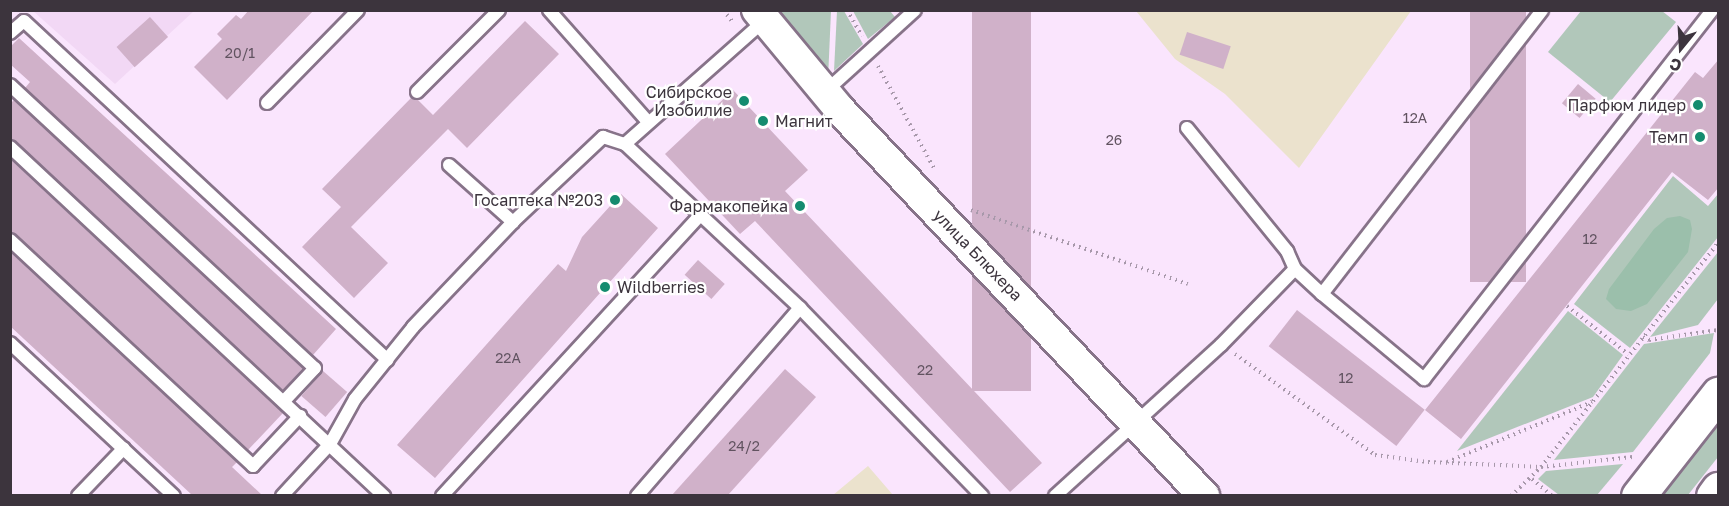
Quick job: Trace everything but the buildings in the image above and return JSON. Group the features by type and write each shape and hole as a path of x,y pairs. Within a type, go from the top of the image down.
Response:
{"main road":[{"path":"1638,495 1719,393"},
{"path":"1713,495 1719,489"}],"street":[{"name":"улица Блюхера","path":"761,15 825,92 1204,495"}],"lane":[{"path":"267,103 358,10"},
{"path":"417,92 499,10"},
{"path":"549,10 648,122"},
{"path":"825,92 915,10"},
{"path":"1322,294 1542,10"},
{"path":"1187,128 1287,251 1295,268 1322,294 1424,379 1712,10"},
{"path":"625,144 761,15"},
{"path":"10,33 24,21 387,360"},
{"path":"10,85 315,368 284,401"},
{"path":"282,495 330,444 355,399 412,327 513,222 603,137 625,144 800,308 982,495"},
{"path":"10,147 384,495"},
{"path":"449,165 513,222"},
{"path":"442,495 700,215"},
{"path":"10,240 253,466 300,416"},
{"path":"1055,495 1221,345 1295,268"},
{"path":"637,495 800,308"},
{"path":"10,343 174,495"},
{"path":"78,495 124,448"}],"path":[{"path":"848,10 937,173"},
{"path":"965,208 1188,284"},
{"path":"1511,495 1532,478 1628,354 1719,243"},
{"path":"1567,306 1628,354"},
{"path":"1643,338 1649,340 1719,330"},
{"path":"1221,345 1376,455 1445,463 1541,467 1641,456"},
{"path":"1445,463 1593,401"},
{"path":"1532,478 1552,495"}],"shaded area":[{"path":"33,11 194,11 115,84"},
{"path":"1136,11 1411,11 1299,168 1225,94 1175,59"},
{"path":"868,466 893,495 833,495"}],"green space":[{"path":"778,11 831,11 828,79"},
{"path":"837,11 844,11 863,44 834,71"},
{"path":"853,11 890,11 895,17 868,39"},
{"path":"1581,11 1662,11 1676,22 1610,102 1548,52"},
{"path":"1673,176 1708,206 1718,194 1718,237 1630,348 1574,304"},
{"path":"1680,216 1690,220 1692,229 1688,252 1647,304 1631,311 1616,309 1606,299 1609,289 1654,229 1667,218"},
{"path":"1718,252 1718,299 1698,325 1650,337"},
{"path":"1568,311 1623,355 1593,397 1457,451"},
{"path":"1714,333 1710,353 1633,452 1554,460 1644,344"},
{"path":"1718,421 1718,457 1688,495 1659,496"},
{"path":"1623,464 1597,495 1559,495 1538,479 1546,471"}],"place":[{"name":"Сибирское Изобилие","path":"744,101"},
{"name":"Парфюм лидер","path":"1698,105"},
{"name":"Магнит","path":"763,121"},
{"name":"Темп","path":"1700,137"},
{"name":"Госаптека №203","path":"615,200"},
{"name":"Фармакопейка","path":"800,206"},
{"name":"Wildberries","path":"605,287"}]}
